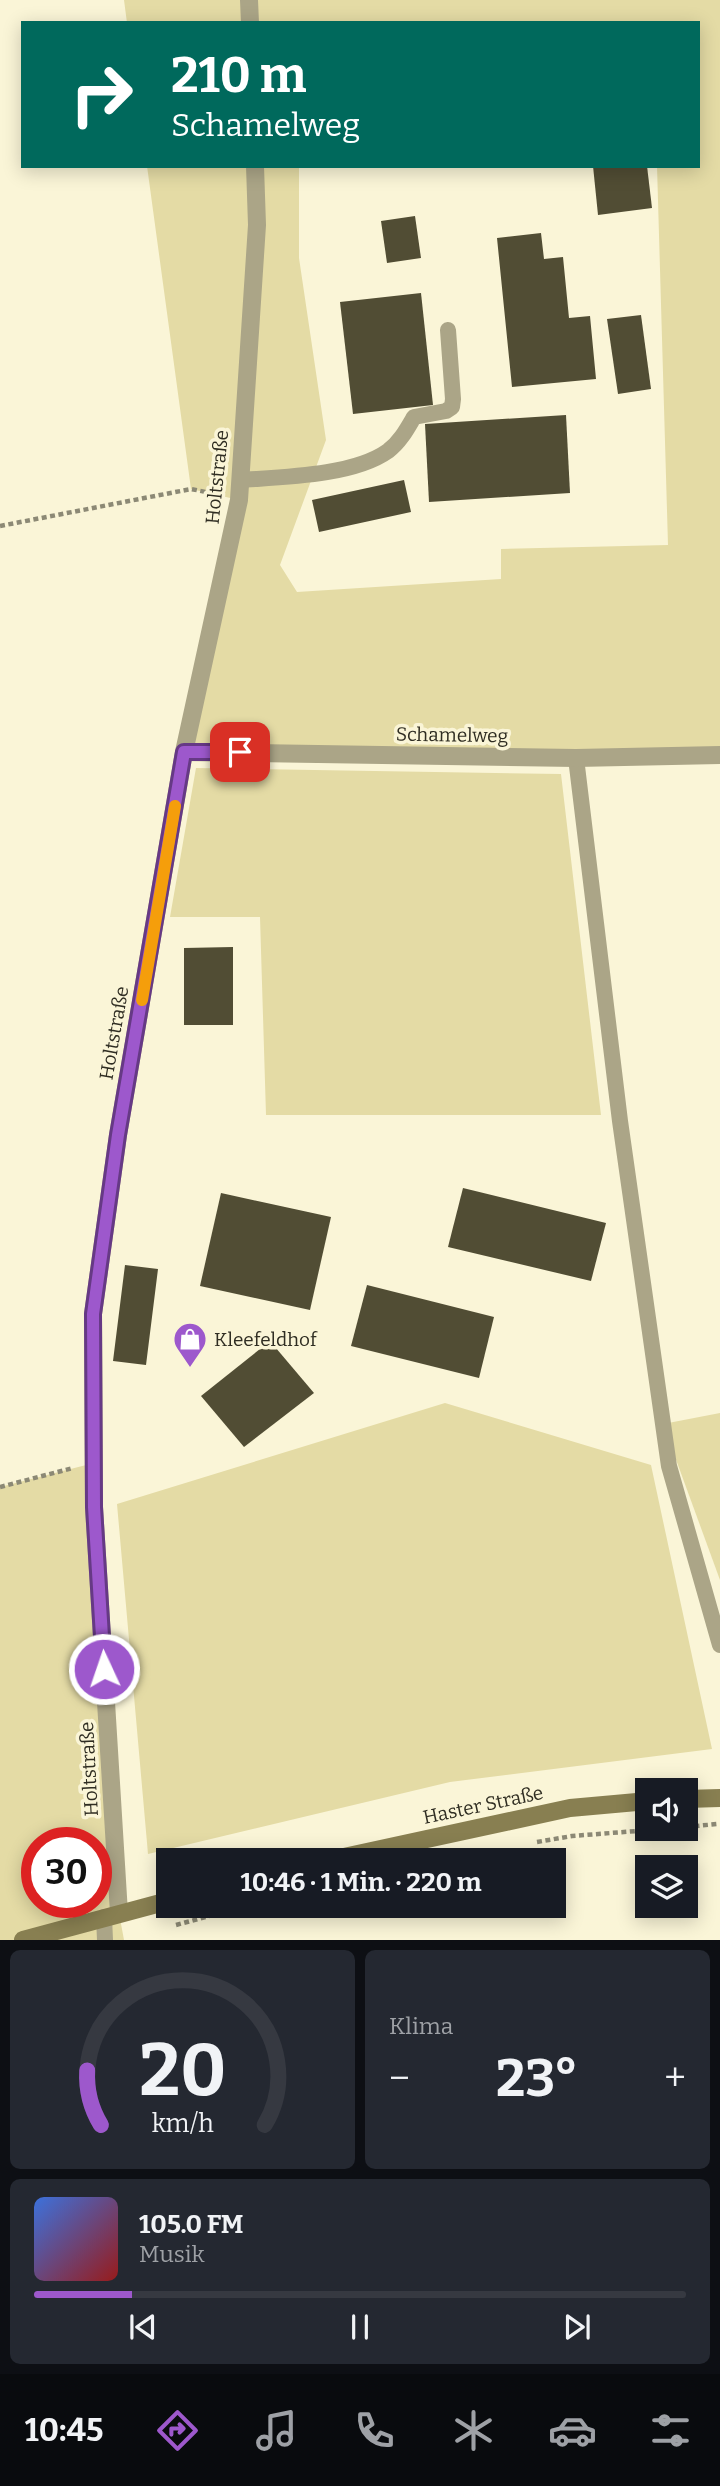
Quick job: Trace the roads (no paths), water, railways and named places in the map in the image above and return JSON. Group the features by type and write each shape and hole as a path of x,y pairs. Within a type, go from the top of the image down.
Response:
{"main road":[{"path":"698,1799 720,1798"},
{"name":"Haster Straße","path":"385,1848 570,1808 635,1802"},
{"path":"112,1915 156,1903"},
{"path":"23,1940 100,1918"}],"street":[{"path":"249,0 250,21"},
{"name":"Holtstraße","path":"107,1827 95,1520 93,1314 118,1135 184,752 239,500 257,225 255,168"},
{"name":"Schamelweg","path":"184,752 576,758 720,755"}],"lane":[{"path":"240,480 302,476 371,461 389,451 414,417 446,411 452,407 449,330"},
{"path":"576,758 620,1121 669,1466 720,1645"},
{"path":"105,1940 110,1918"}],"place":[{"name":"Kleefeldhof","path":"190,1369"}]}
